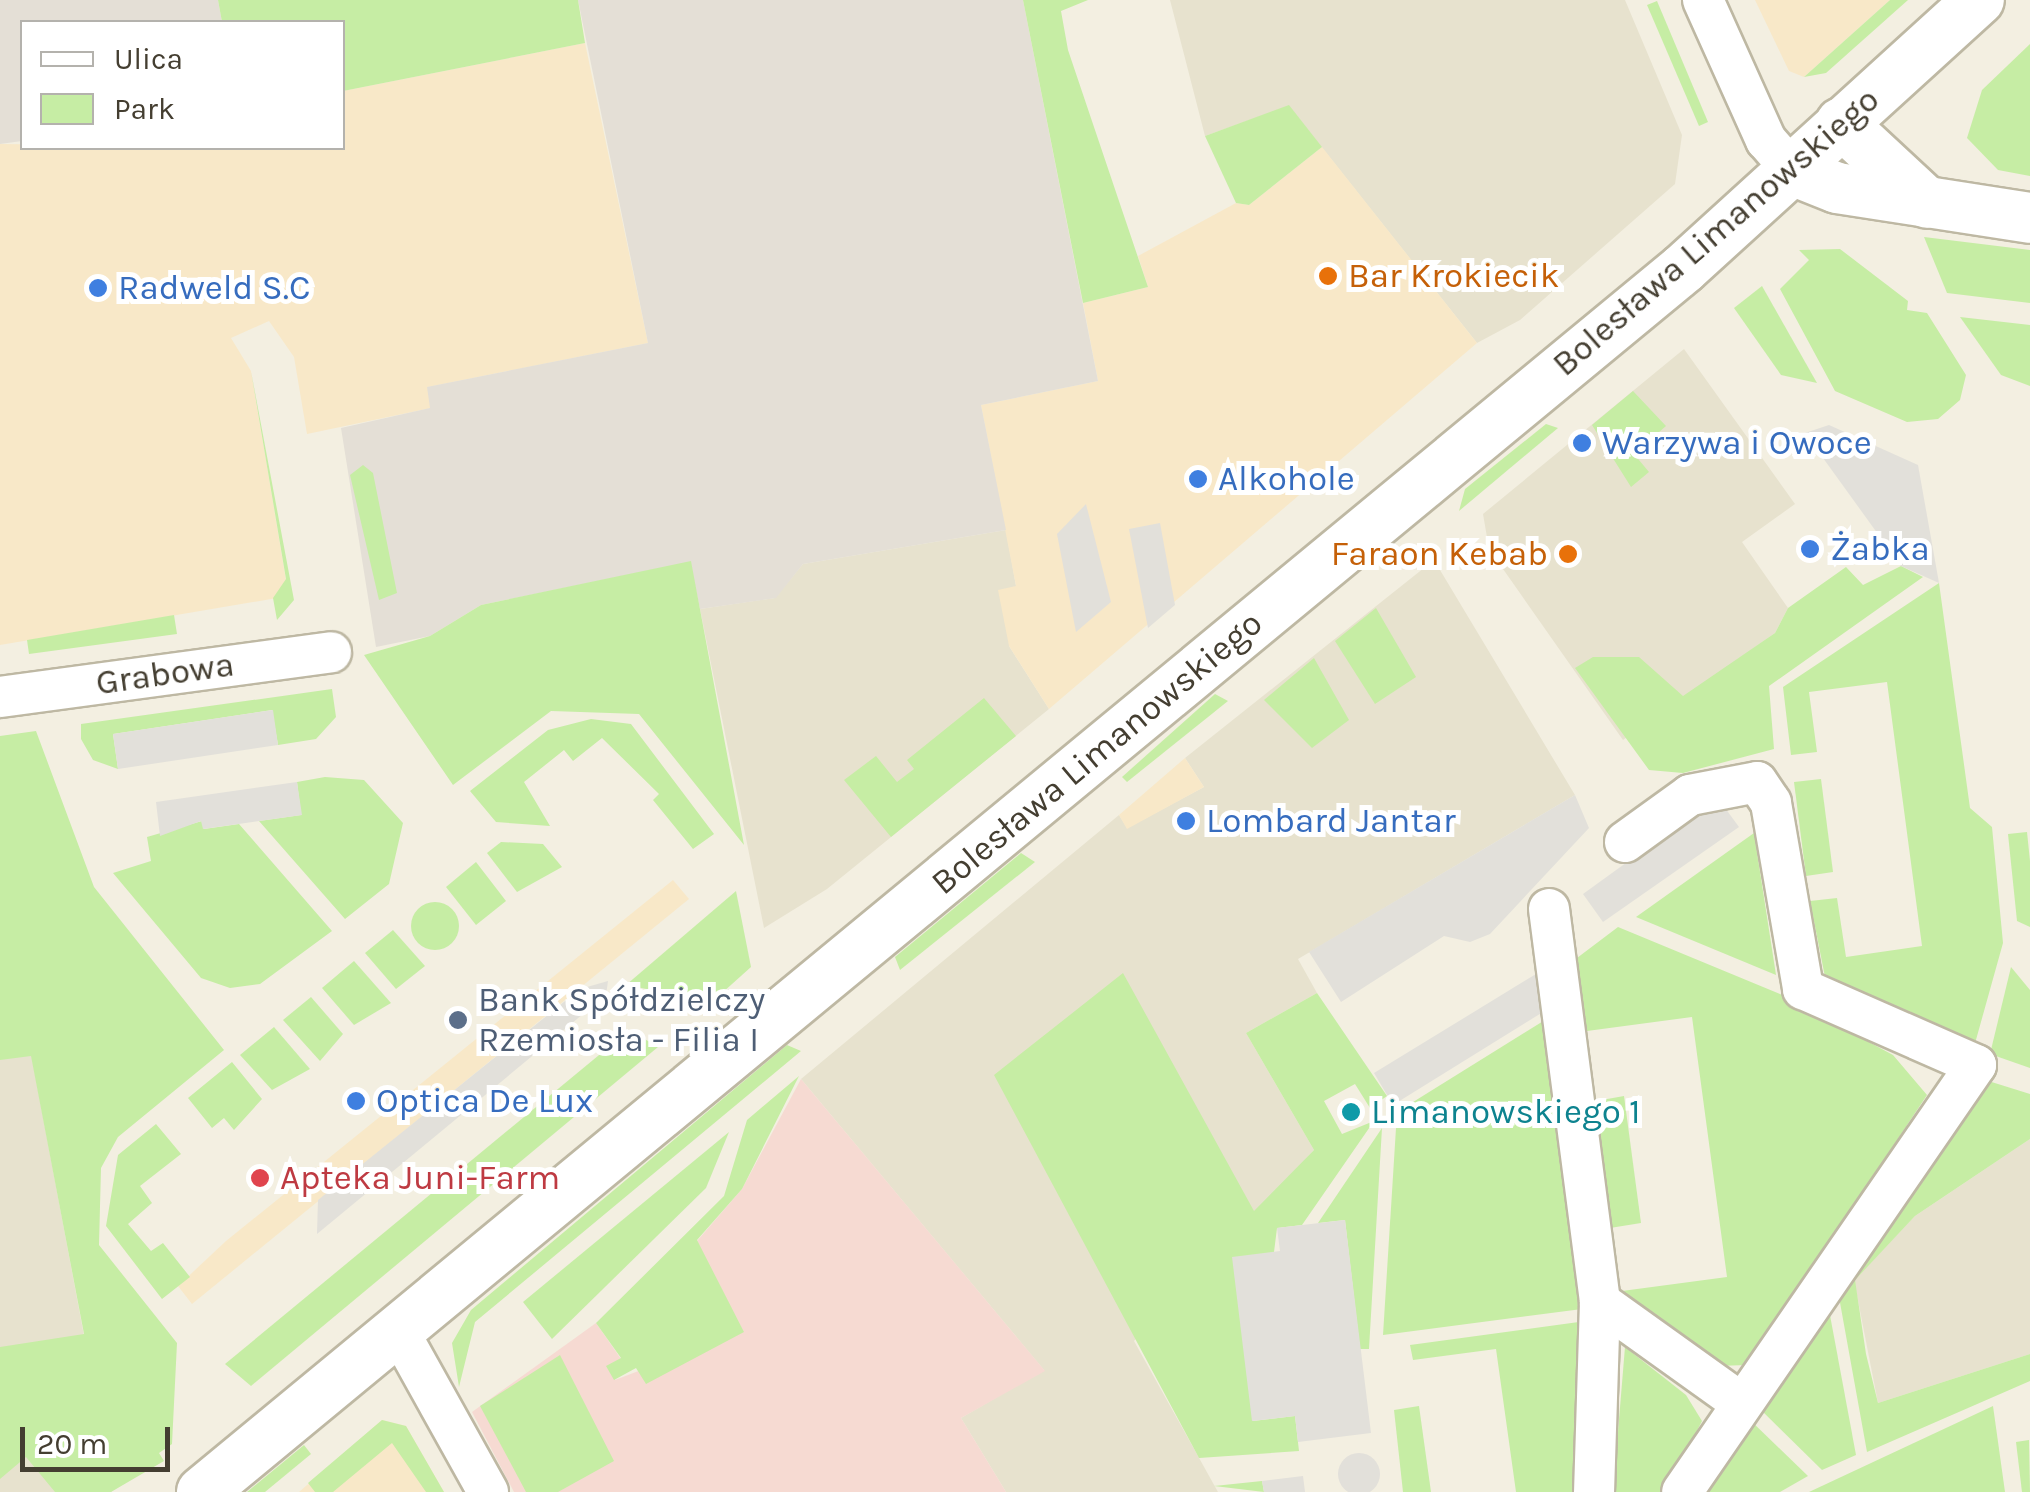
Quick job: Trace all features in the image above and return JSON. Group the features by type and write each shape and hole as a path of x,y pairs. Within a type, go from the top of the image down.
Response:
{"street":[{"path":"1704,0 1766,140 1792,170 1926,203 2030,218"},
{"name":"Bolesława Limanowskiego","path":"202,1492 1792,170 1979,0"},
{"path":"1842,122 1926,203"},
{"name":"Grabowa","path":"0,698 331,652"},
{"path":"1625,842 1690,795 1757,782 1771,803 1802,989 1976,1066 1682,1492"},
{"path":"1549,910 1600,1302 1594,1492"},
{"path":"1600,1302 1741,1403"},
{"path":"398,1330 488,1492"}],"shaded area":[{"path":"0,0 218,0 222,20 20,20 20,141 0,144"},
{"path":"578,0 1023,0 1098,381 981,405 1006,530 803,564 776,598 700,609 690,562 481,605 430,636 376,647 341,428 430,408 427,387 648,343"},
{"path":"1170,0 1625,0 1682,135 1675,184 1520,320 1477,343 1289,106 1205,136"},
{"path":"1755,0 1890,0 1804,77 1789,71"},
{"path":"585,43 648,343 428,387 431,408 307,434 294,357 269,321 231,338 251,371 286,580 277,598 0,645 0,144 20,144 20,150 345,150 345,91"},
{"path":"1322,147 1477,343 1049,709 1009,646 998,590 1016,586 981,405 1098,381 1083,303 1148,287 1138,256 1236,203 1249,205"},
{"path":"1684,349 1795,504 1742,542 1788,608 1775,633 1623,740 1489,549 1483,514"},
{"path":"1829,425 1918,465 1939,583 1901,566 1805,433"},
{"path":"1086,504 1111,602 1076,632 1057,534"},
{"path":"1160,523 1175,605 1148,628 1129,529"},
{"path":"1006,530 1016,586 1009,646 1049,709 827,889 764,928 700,609 775,598 803,564"},
{"path":"1434,560 1575,795 1298,959 1317,993 1246,1033 1314,1150 1134,1341 1218,1492 1006,1492 961,1418 1044,1370 801,1079 1119,815 1127,828 1204,787 1185,758"},
{"path":"273,710 278,745 118,769 113,734"},
{"path":"1185,758 1204,787 1127,829 1119,815"},
{"path":"297,782 302,815 203,829 201,821 160,836 156,802"},
{"path":"1575,795 1589,828 1490,934 1470,942 1444,936 1341,1002 1309,952"},
{"path":"1717,797 1739,827 1603,922 1583,894"},
{"path":"673,880 689,899 192,1304 178,1286 226,1241"},
{"path":"0,888 113,1490 111,1492 0,1492"},
{"path":"1536,974 1543,1012 1393,1105 1374,1073"},
{"path":"608,981 606,995 317,1234 318,1200 580,989"},
{"path":"801,1079 1045,1371 961,1418 1006,1492 514,1492 472,1412 596,1323 621,1359 615,1380 743,1331 697,1241 742,1189"},
{"path":"2030,1139 2030,1354 1878,1403 1854,1280 1915,1216"},
{"path":"1345,1220 1371,1433 1298,1442 1295,1416 1252,1421 1232,1257 1280,1251 1277,1228"},
{"path":"382,1420 406,1426 444,1492 299,1492"},
{"path":"1351,1455 1367,1455 1378,1466 1378,1482 1367,1493 1351,1493 1340,1482 1340,1466"},
{"path":"1303,1476 1305,1492 1264,1492 1262,1481"}],"green space":[{"path":"218,0 578,0 585,43 345,91 345,20 222,20"},
{"path":"1023,0 1088,0 1061,11 1068,50 1148,287 1083,303"},
{"path":"1890,0 1908,0 1826,73 1804,77"},
{"path":"1657,1 1708,122 1699,126 1647,5"},
{"path":"2030,44 2030,176 1998,170 1967,138 1982,90"},
{"path":"1289,105 1322,147 1249,205 1236,203 1205,136"},
{"path":"1924,237 2030,250 2030,303 1947,293"},
{"path":"1840,249 1908,301 1907,310 1927,313 1966,375 1960,400 1938,419 1907,422 1835,391 1780,289 1809,260 1799,250"},
{"path":"1762,286 1817,383 1781,375 1734,308"},
{"path":"1960,317 2030,325 2030,386 2001,375"},
{"path":"251,371 294,600 277,620 273,598 286,579"},
{"path":"1633,391 1666,426 1634,454 1649,472 1631,487 1592,425"},
{"path":"1546,424 1558,428 1459,511 1465,489"},
{"path":"363,465 373,473 397,593 379,600 350,475"},
{"path":"691,561 744,845 639,714 551,711 453,785 364,655 430,636 481,605"},
{"path":"1901,566 1923,577 1769,686 1774,749 1683,773 1649,770 1575,668 1593,657 1639,657 1683,696 1775,633 1788,608 1846,567 1863,585"},
{"path":"1939,583 1970,808 1992,827 2003,943 1974,1047 1825,977 1810,901 1837,898 1846,957 1922,946 1887,682 1809,692 1817,752 1791,755 1783,687"},
{"path":"1376,608 1416,677 1375,704 1335,641"},
{"path":"174,615 177,634 29,654 27,640"},
{"path":"1314,658 1349,720 1312,748 1264,700"},
{"path":"332,689 336,717 316,739 278,745 272,710 113,734 118,769 93,760 81,739 81,724"},
{"path":"1215,694 1228,701 1127,782 1122,777"},
{"path":"984,698 1016,736 891,837 844,780 876,756 897,782 914,769 907,760"},
{"path":"591,719 631,724 714,834 693,849 653,800 659,794 602,738 573,761 564,750 524,782 550,826 496,822 470,791 548,730"},
{"path":"36,731 94,887 224,1050 118,1137 101,1168 99,1245 177,1343 172,1444 159,1453 164,1461 111,1492 55,1492 26,1457 0,1479 0,1347 84,1334 31,1056 0,1060 0,736"},
{"path":"325,777 364,780 403,823 389,884 345,919 259,821 301,815 297,782"},
{"path":"1821,779 1833,872 1806,876 1794,782"},
{"path":"202,821 204,829 239,824 332,931 260,984 230,988 201,978 113,873 151,861 147,837"},
{"path":"2027,832 2030,927 2017,921 2008,834"},
{"path":"1754,833 1776,975 1636,917"},
{"path":"501,842 543,844 562,867 517,892 487,853"},
{"path":"1021,853 1035,862 900,970 895,957"},
{"path":"476,862 506,901 476,925 446,887"},
{"path":"736,891 751,967 712,1002 626,985"},
{"path":"435,902 452,909 459,926 452,943 435,950 418,943 411,926 418,909"},
{"path":"1618,927 1780,994 1893,1055 1927,1095 1748,1365 1716,1366 1622,1291 1727,1277 1692,1017 1587,1031 1577,958"},
{"path":"393,930 425,966 396,989 365,953"},
{"path":"354,961 391,1003 354,1025 322,988"},
{"path":"2011,967 2030,990 2030,1068 1990,1054"},
{"path":"1123,973 1254,1211 1314,1150 1246,1033 1317,993 1387,1096 1370,1108 1355,1084 1324,1101 1342,1134 1374,1121 1302,1225 1277,1228 1253,1421 1295,1416 1299,1451 1199,1458 994,1075"},
{"path":"311,997 343,1034 320,1061 283,1020"},
{"path":"1545,1020 1582,1309 1383,1335 1397,1112"},
{"path":"274,1027 310,1069 272,1090 240,1055"},
{"path":"638,1035 658,1047 251,1386 225,1364 616,1041"},
{"path":"787,1045 801,1051 475,1322 459,1387 452,1343 471,1310"},
{"path":"232,1062 262,1099 234,1130 224,1118 212,1128 188,1098"},
{"path":"799,1076 742,1189 697,1240 744,1332 646,1384 636,1368 614,1380 606,1366 621,1358 596,1323 724,1196 747,1120"},
{"path":"1982,1079 2030,1094 2030,1139 1915,1216 1855,1280 1866,1354 1878,1403 2030,1354 2030,1381 1867,1452 1837,1286"},
{"path":"1624,1096 1641,1223 1610,1228 1596,1101"},
{"path":"156,1124 181,1154 140,1186 152,1203 128,1224 151,1251 163,1243 190,1277 162,1299 106,1226 118,1155"},
{"path":"1382,1128 1369,1349 1360,1349 1345,1220 1318,1223"},
{"path":"729,1132 706,1188 552,1339 523,1302"},
{"path":"1827,1299 1856,1455 1822,1470 1756,1405"},
{"path":"1586,1321 1579,1492 1516,1492 1496,1349 1413,1360 1410,1345"},
{"path":"1625,1347 1686,1395 1702,1421 1666,1492 1613,1492"},
{"path":"560,1355 614,1461 558,1492 526,1492 480,1406"},
{"path":"1419,1406 1431,1492 1403,1492 1394,1410"},
{"path":"1993,1406 2005,1492 1809,1492"},
{"path":"1748,1418 1808,1476 1780,1492 1698,1492"},
{"path":"382,1420 406,1426 444,1492 426,1492 392,1443 333,1492 315,1492 308,1483"},
{"path":"2029,1440 2030,1492 2022,1492 2016,1442"},
{"path":"304,1445 311,1454 265,1492 247,1492"},
{"path":"1262,1481 1264,1492 1214,1486"}],"place":[{"name":"Bar Krokiecik","path":"1328,276"},
{"name":"Radweld S.C","path":"98,288"},
{"name":"Warzywa i Owoce","path":"1582,443"},
{"name":"Alkohole","path":"1198,479"},
{"name":"Żabka","path":"1810,549"},
{"name":"Faraon Kebab","path":"1568,554"},
{"name":"Lombard Jantar","path":"1186,821"},
{"name":"Bank Spółdzielczy Rzemiosła - Filia I","path":"458,1020"},
{"name":"Optica De Lux","path":"356,1101"},
{"name":"Limanowskiego 1","path":"1351,1112"},
{"name":"Apteka Juni-Farm","path":"260,1178"}]}
